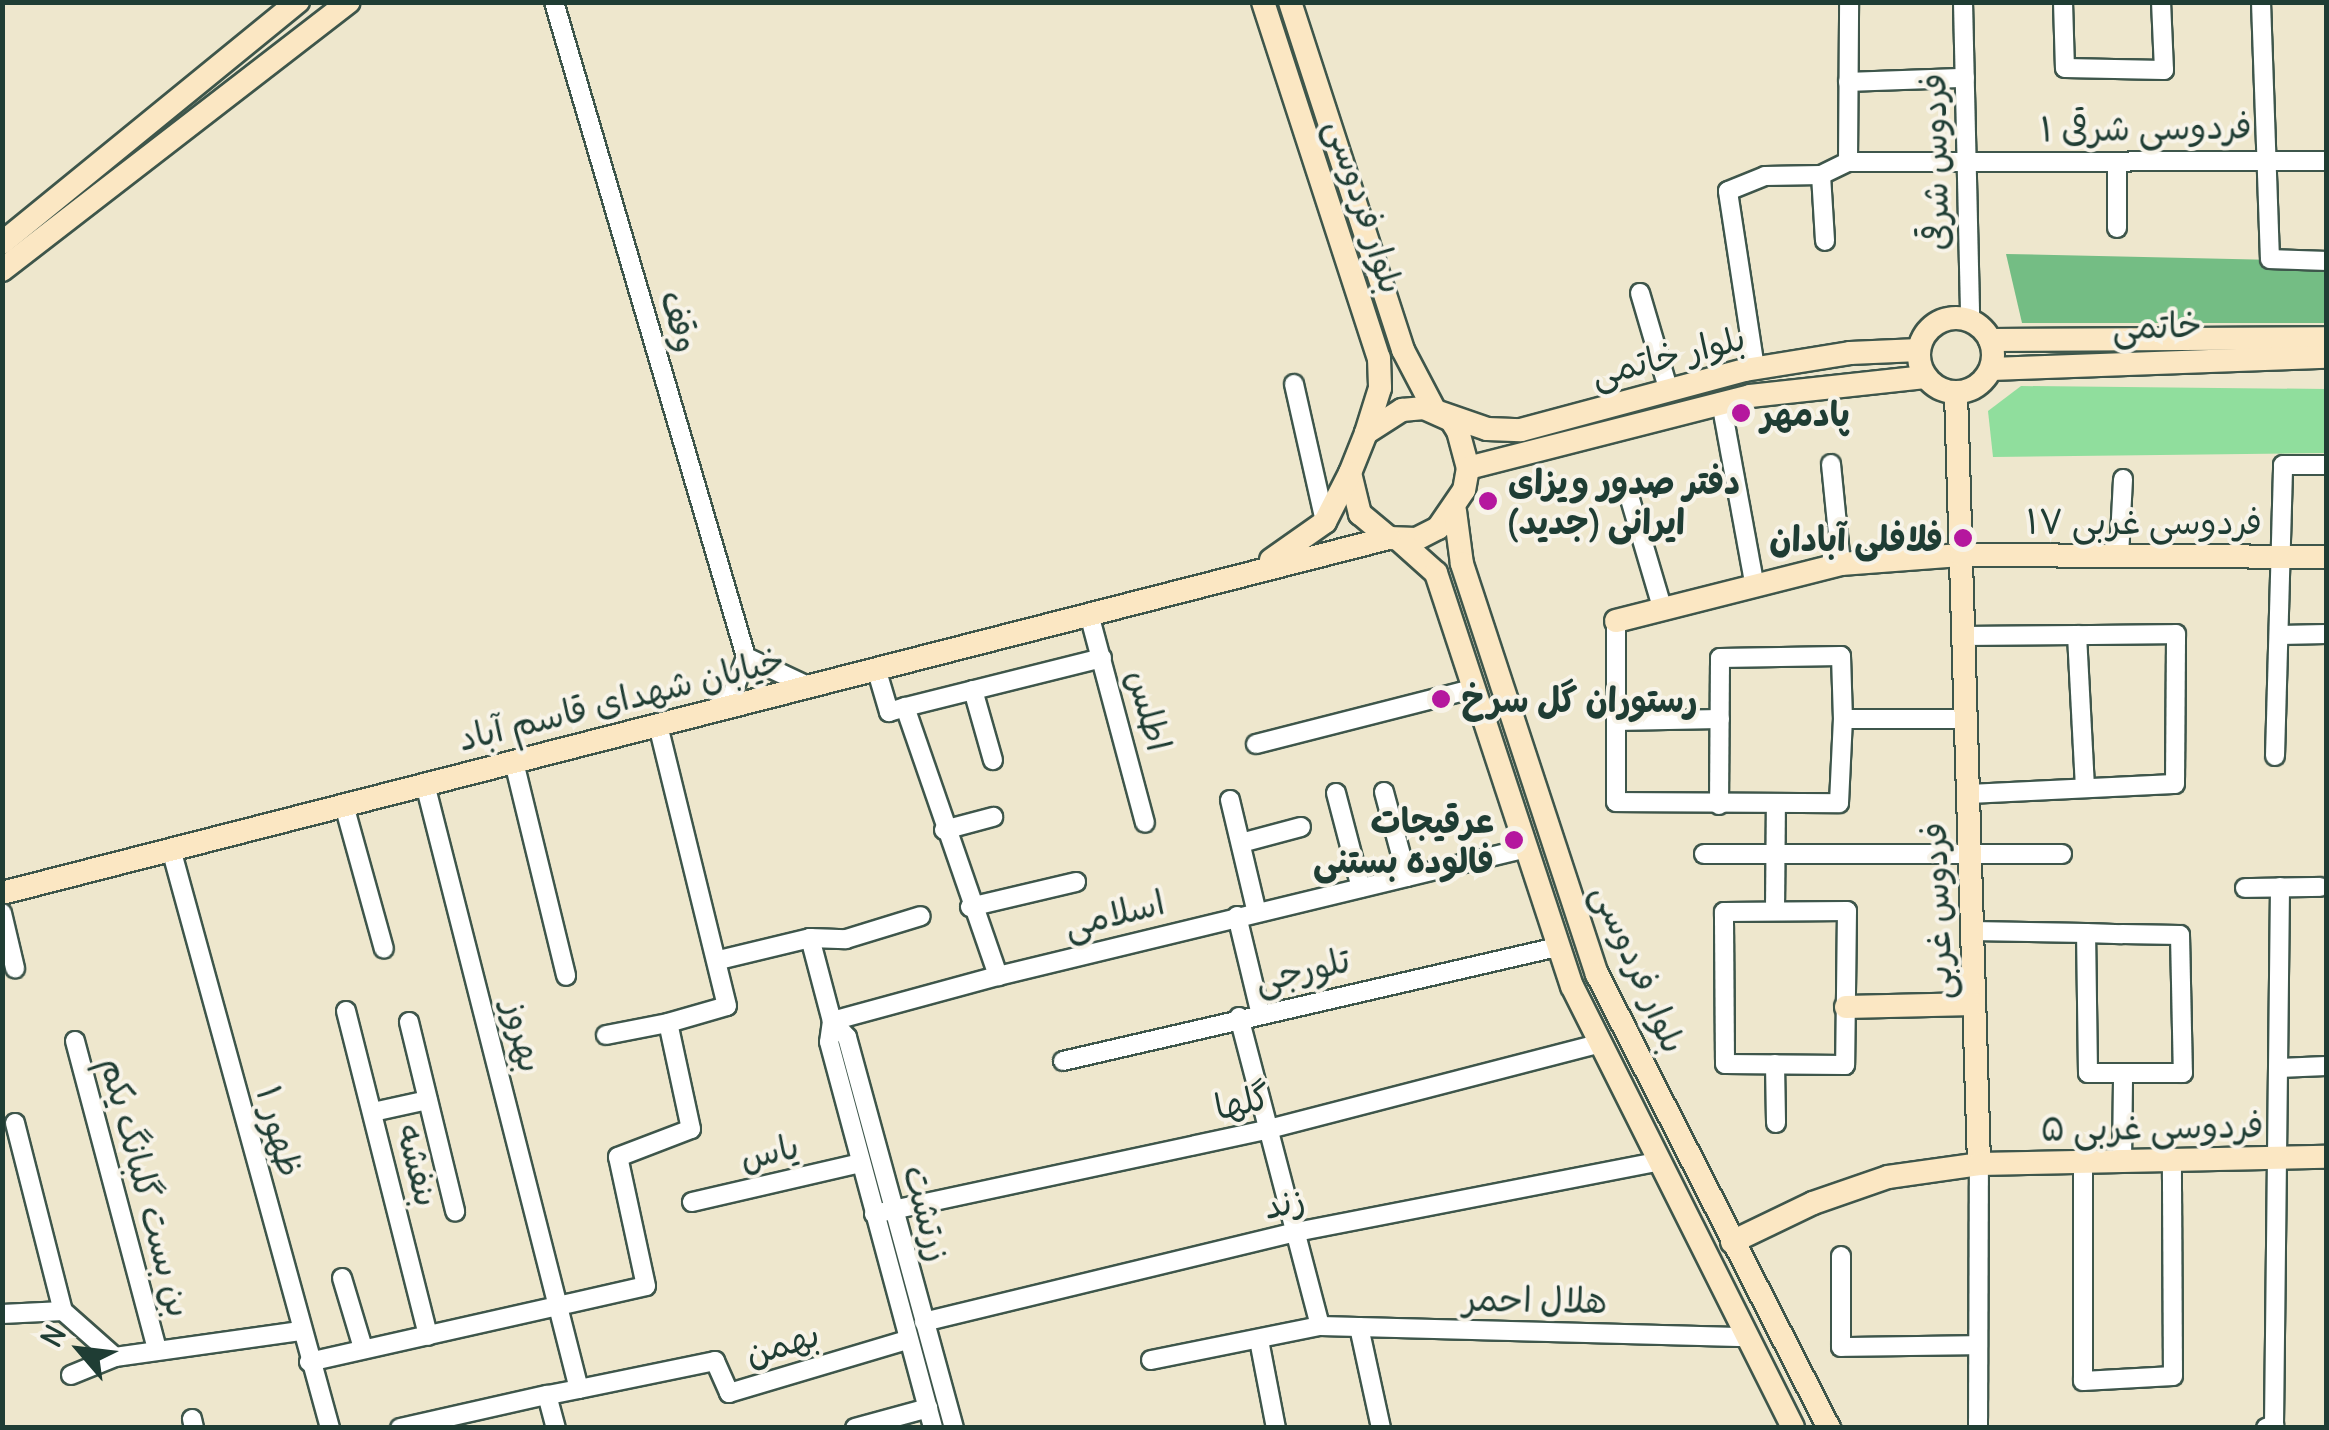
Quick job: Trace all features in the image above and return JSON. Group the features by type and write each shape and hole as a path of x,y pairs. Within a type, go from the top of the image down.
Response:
{"main road":[{"path":"2,243 298,2"},
{"path":"2,270 349,2"},
{"name":"بلوار فردوسی","path":"1263,2 1379,358 1380,388 1366,433"},
{"name":"بلوار فردوسی","path":"1290,2 1403,350 1436,411"},
{"path":"1970,320 1990,340 1991,369 1982,382 1956,393 1925,377 1919,350 1941,321 1970,320"},
{"name":"خاتمی","path":"1990,340 2326,338"},
{"name":"بلوار خاتمی","path":"1436,411 1487,429 1522,430 1668,388 1755,368 1850,353 1919,350"},
{"name":"خاتمی","path":"1991,369 2326,357"},
{"name":"بلوار خاتمی","path":"1468,468 1721,402 1925,377"},
{"name":"فردوس غربی","path":"1956,393 1979,1164"},
{"path":"1256,571 1326,522 1366,433 1402,410 1436,411 1458,430 1468,468 1454,511 1416,539 1393,538 1360,514 1350,472"},
{"name":"بلوار فردوسی","path":"1454,511 1462,564 1597,974 1829,1428"},
{"name":"بلوار فردوسی","path":"1393,538 1436,573 1557,947 1793,1428"},
{"name":"خیابان شهدای قاسم آباد","path":"2,893 1393,538"},
{"name":"فردوسی غربی ۱۷","path":"1616,621 1754,582 1841,564 1961,555 2326,557"},
{"path":"1846,1007 1974,1004"},
{"name":"فردوسی غربی ۵","path":"1732,1242 1812,1203 1888,1178 1979,1164 2083,1165 2326,1157"}],"street":[{"name":"وقف","path":"554,2 746,657"},
{"path":"1755,368 1728,191 1764,176 1821,174 1848,162 1850,2"},
{"name":"فردوس شرقی","path":"1963,2 1970,320"},
{"path":"2063,2 2065,68 2164,70 2161,2"},
{"path":"2261,2 2270,260 2326,260"},
{"path":"1848,82 1964,78"},
{"name":"فردوسی شرقی ۱","path":"1848,162 2265,158 2326,161"},
{"path":"2116,162 2117,228"},
{"path":"1821,174 1825,241"},
{"path":"1640,293 1668,388"},
{"path":"1294,384 1326,522"},
{"path":"1721,402 1754,582"},
{"path":"1831,464 1841,564"},
{"path":"2276,756 2282,465 2326,465"},
{"path":"2120,556 2123,479"},
{"path":"1630,498 1662,607"},
{"name":"اطلس","path":"1088,614 1146,823"},
{"path":"1616,621 1616,802 1719,805 1840,803 1841,656 1720,658 1719,805"},
{"path":"1964,636 2176,634 2175,784 1968,794"},
{"path":"2280,635 2326,634"},
{"path":"2077,635 2085,788"},
{"path":"710,711 731,698 746,657 808,686"},
{"path":"876,668 889,712 1102,658"},
{"path":"1256,744 1472,689"},
{"path":"973,690 992,760"},
{"path":"905,707 970,906 998,976"},
{"path":"1616,721 1720,719"},
{"path":"1843,719 1966,719"},
{"path":"606,1035 726,1010 718,960 658,725"},
{"path":"514,762 566,976"},
{"name":"بهروز","path":"425,784 578,1388"},
{"path":"1384,792 1407,877"},
{"path":"1336,793 1361,888"},
{"path":"1230,800 1256,909"},
{"path":"344,805 384,949"},
{"path":"1775,910 1776,805"},
{"path":"944,830 993,817"},
{"path":"1241,843 1301,827"},
{"name":"اسلامی","path":"832,1020 1256,909 1361,888 1522,848"},
{"name":"ظهور ۱","path":"171,850 300,1332 330,1428"},
{"path":"1704,854 2062,854"},
{"path":"970,906 1076,882"},
{"path":"2245,888 2320,887"},
{"path":"2270,1426 2279,1158 2280,888"},
{"path":"1847,911 1846,1007 1845,1065 1725,1064 1724,912 1847,911"},
{"path":"2,913 15,968"},
{"path":"718,960 810,938 846,939 921,916"},
{"path":"1237,916 1260,1011"},
{"path":"1972,931 2086,933 2180,935 2183,1073 2088,1074 2086,933"},
{"name":"زرتشت","path":"810,938 832,1020 829,1042 932,1428"},
{"name":"تلورجی","path":"1063,1061 1260,1011 1557,947"},
{"name":"بنفشه","path":"346,1011 428,1336"},
{"path":"1240,1017 1320,1326"},
{"name":"زرتشت","path":"832,1020 847,1038 954,1428"},
{"path":"409,1022 455,1212"},
{"path":"309,1362 646,1286 618,1160 692,1129 668,1023"},
{"name":"بن بست گلبانگ یکم","path":"74,1042 157,1350"},
{"name":"گلها","path":"874,1214 1268,1128 1601,1042"},
{"path":"1774,1064 1776,1124"},
{"path":"2280,1068 2326,1066"},
{"path":"2122,1075 2122,1162"},
{"path":"373,1112 428,1100"},
{"path":"15,1124 63,1311 115,1357"},
{"name":"زند","path":"924,1322 1296,1232 1660,1161"},
{"path":"2083,1165 2083,1380 2173,1376 2172,1162"},
{"name":"یاس","path":"692,1202 860,1163"},
{"name":"فردوس غربی","path":"1978,1428 1979,1164"},
{"path":"1841,1256 1842,1346 1978,1346"},
{"path":"342,1278 362,1348"},
{"path":"2,1314 63,1311"},
{"name":"هلال احمر","path":"1152,1360 1320,1326 1748,1337"},
{"path":"1359,1327 1381,1428"},
{"path":"71,1375 115,1357 300,1332"},
{"name":"بهمن","path":"578,1388 715,1360 729,1393 907,1340"},
{"path":"1259,1340 1276,1428"},
{"path":"917,1371 936,1365"},
{"path":"400,1428 578,1388"},
{"path":"546,1395 556,1428"},
{"path":"855,1428 928,1408"}],"green space":[{"path":"2006,254 2326,261 2326,323 2022,323"},
{"path":"2021,386 2326,389 2326,453 1993,457 1988,411"}],"place":[{"name":"پادمهر","path":"1741,413"},
{"name":"دفتر صدور ویزای ایرانی (جدید)","path":"1488,501"},
{"name":"فلافلی آبادان","path":"1963,538"},
{"name":"رستوران گل سرخ","path":"1441,699"},
{"name":"عرقیجات فالوده بستنی","path":"1514,840"}]}
